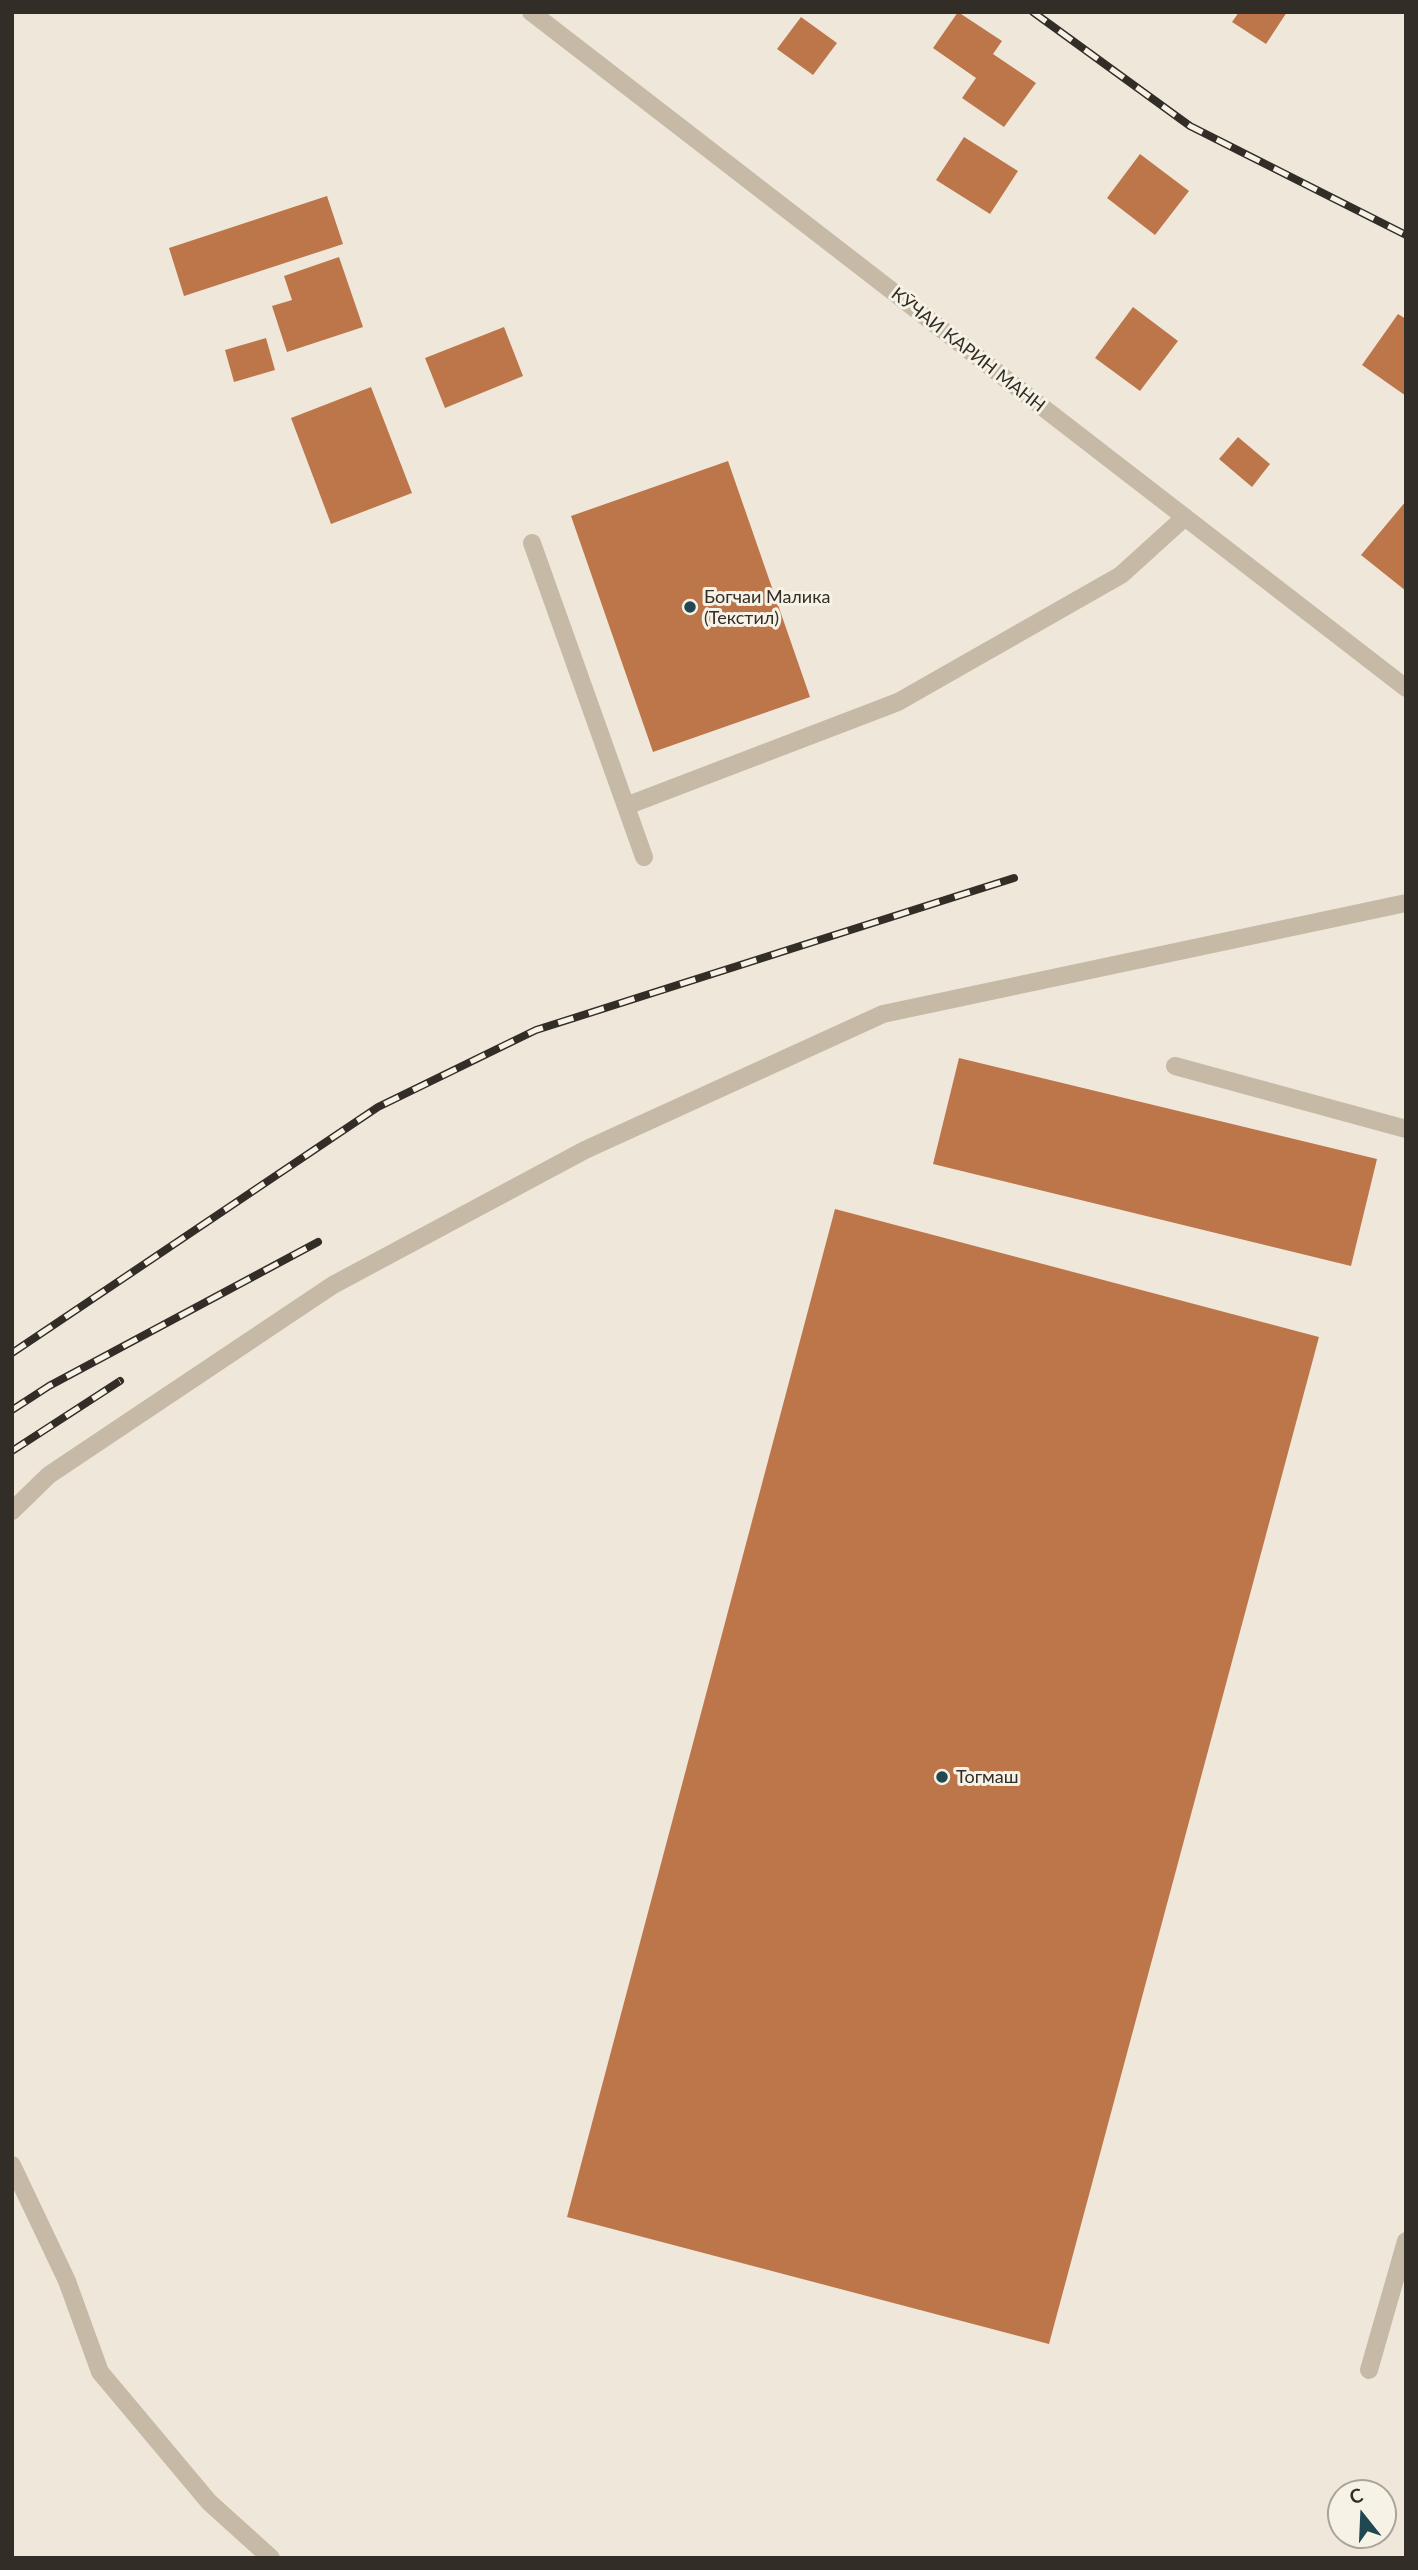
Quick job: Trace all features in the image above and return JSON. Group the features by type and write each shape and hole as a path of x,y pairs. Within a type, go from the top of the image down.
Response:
{"street":[{"name":"КӮЧАИ КАРИН МАНН","path":"531,12 1406,688"},
{"path":"626,806 898,702 1121,575 1185,517"},
{"path":"532,543 644,857"},
{"path":"12,1511 50,1475 333,1285 585,1150 883,1014 1406,903"},
{"path":"1175,1066 1406,1129"},
{"path":"12,2165 67,2281 100,2372 209,2502 271,2558"},
{"path":"1369,2371 1406,2241"}],"building":[{"path":"958,12 1002,41 993,54 1036,83 1004,127 962,98 976,78 933,48"},
{"path":"1239,12 1287,12 1266,44 1232,22"},
{"path":"801,17 837,43 813,75 777,49"},
{"path":"964,137 1018,171 990,214 936,180"},
{"path":"1140,154 1189,191 1155,235 1107,198"},
{"path":"327,196 343,244 184,296 169,248"},
{"path":"339,257 363,327 287,352 272,306 292,300 284,276"},
{"path":"1133,307 1178,341 1140,391 1095,358"},
{"path":"1398,314 1406,319 1406,396 1362,365"},
{"path":"504,327 523,376 445,408 425,358"},
{"path":"266,338 275,370 234,382 225,350"},
{"path":"371,387 412,493 331,524 291,418"},
{"path":"1238,437 1270,464 1252,487 1219,459"},
{"name":"Богчаи Малика (Текстил)","path":"728,461 810,697 653,752 571,516"},
{"path":"1406,501 1406,591 1361,555"},
{"path":"959,1058 1377,1159 1351,1266 933,1164"},
{"name":"Тогмаш","path":"835,1209 1319,1337 1049,2344 567,2217"}],"railway":[{"path":"1033,12 1190,126 1406,235"},
{"path":"12,1353 378,1107 536,1030 1014,878"},
{"path":"12,1410 49,1386 318,1242"},
{"path":"12,1451 120,1381"}],"place":[{"name":"Богчаи Малика (Текстил)","path":"690,607"},
{"name":"Тогмаш","path":"942,1777"}]}
